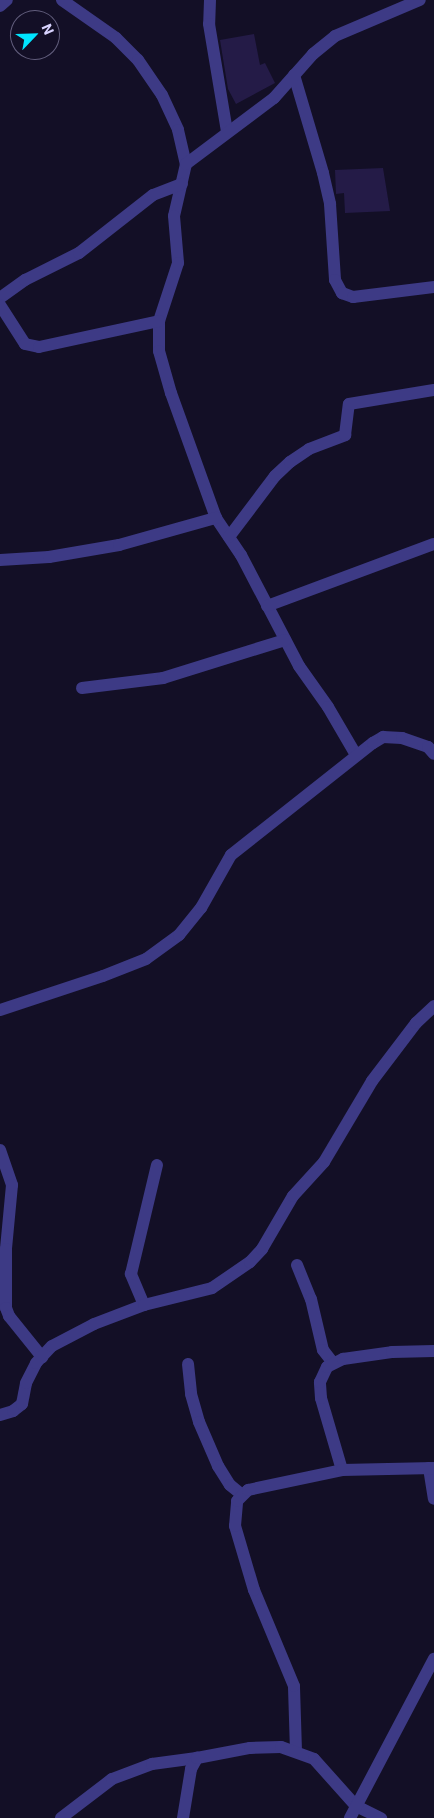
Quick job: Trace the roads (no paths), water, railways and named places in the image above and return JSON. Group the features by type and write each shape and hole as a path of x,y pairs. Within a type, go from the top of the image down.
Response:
{"street":[{"path":"0,6 7,0"},
{"path":"62,0 116,38 138,60 162,94 178,130 186,164 174,216 178,263 159,322 158,350 170,394 216,518 229,537 285,640 356,755"},
{"path":"210,0 209,24 226,132"},
{"path":"186,164 226,132 274,98 335,36 420,0"},
{"path":"294,76 323,172 330,204 336,280 342,294 353,297 434,287"},
{"path":"0,298 25,280 79,253 153,195 182,184"},
{"path":"0,305 25,344 39,347 159,322"},
{"path":"229,537 275,476 290,462 309,449 344,435 349,404 434,390"},
{"path":"0,560 49,556 119,545 216,518"},
{"path":"267,606 434,544"},
{"path":"82,688 164,678 285,640"},
{"path":"0,1010 103,976 153,954 179,935 201,908 217,874 231,855 356,755 383,737 392,736 433,752"},
{"path":"0,1415 13,1411 22,1404 26,1383 42,1357 52,1346 94,1324 144,1305 212,1288 250,1262 262,1249 293,1196 324,1162 372,1081 416,1023 433,1006"},
{"path":"0,1150 12,1185 6,1250 6,1308 9,1316 42,1357"},
{"path":"144,1305 131,1274 157,1165"},
{"path":"297,1264 311,1299 323,1350 333,1362"},
{"path":"342,1470 320,1382 327,1367 333,1362 392,1352 434,1351"},
{"path":"188,1364 191,1394 199,1422 218,1466 230,1485 241,1494"},
{"path":"241,1494 282,1482 342,1470 432,1468 434,1499"},
{"path":"241,1494 234,1515 235,1526 254,1590 294,1686 296,1751"},
{"path":"350,1818 434,1660"},
{"path":"61,1818 112,1779 152,1764 250,1748 281,1747 296,1751 325,1768 356,1806 381,1818"},
{"path":"183,1818 192,1769 197,1758"}]}
